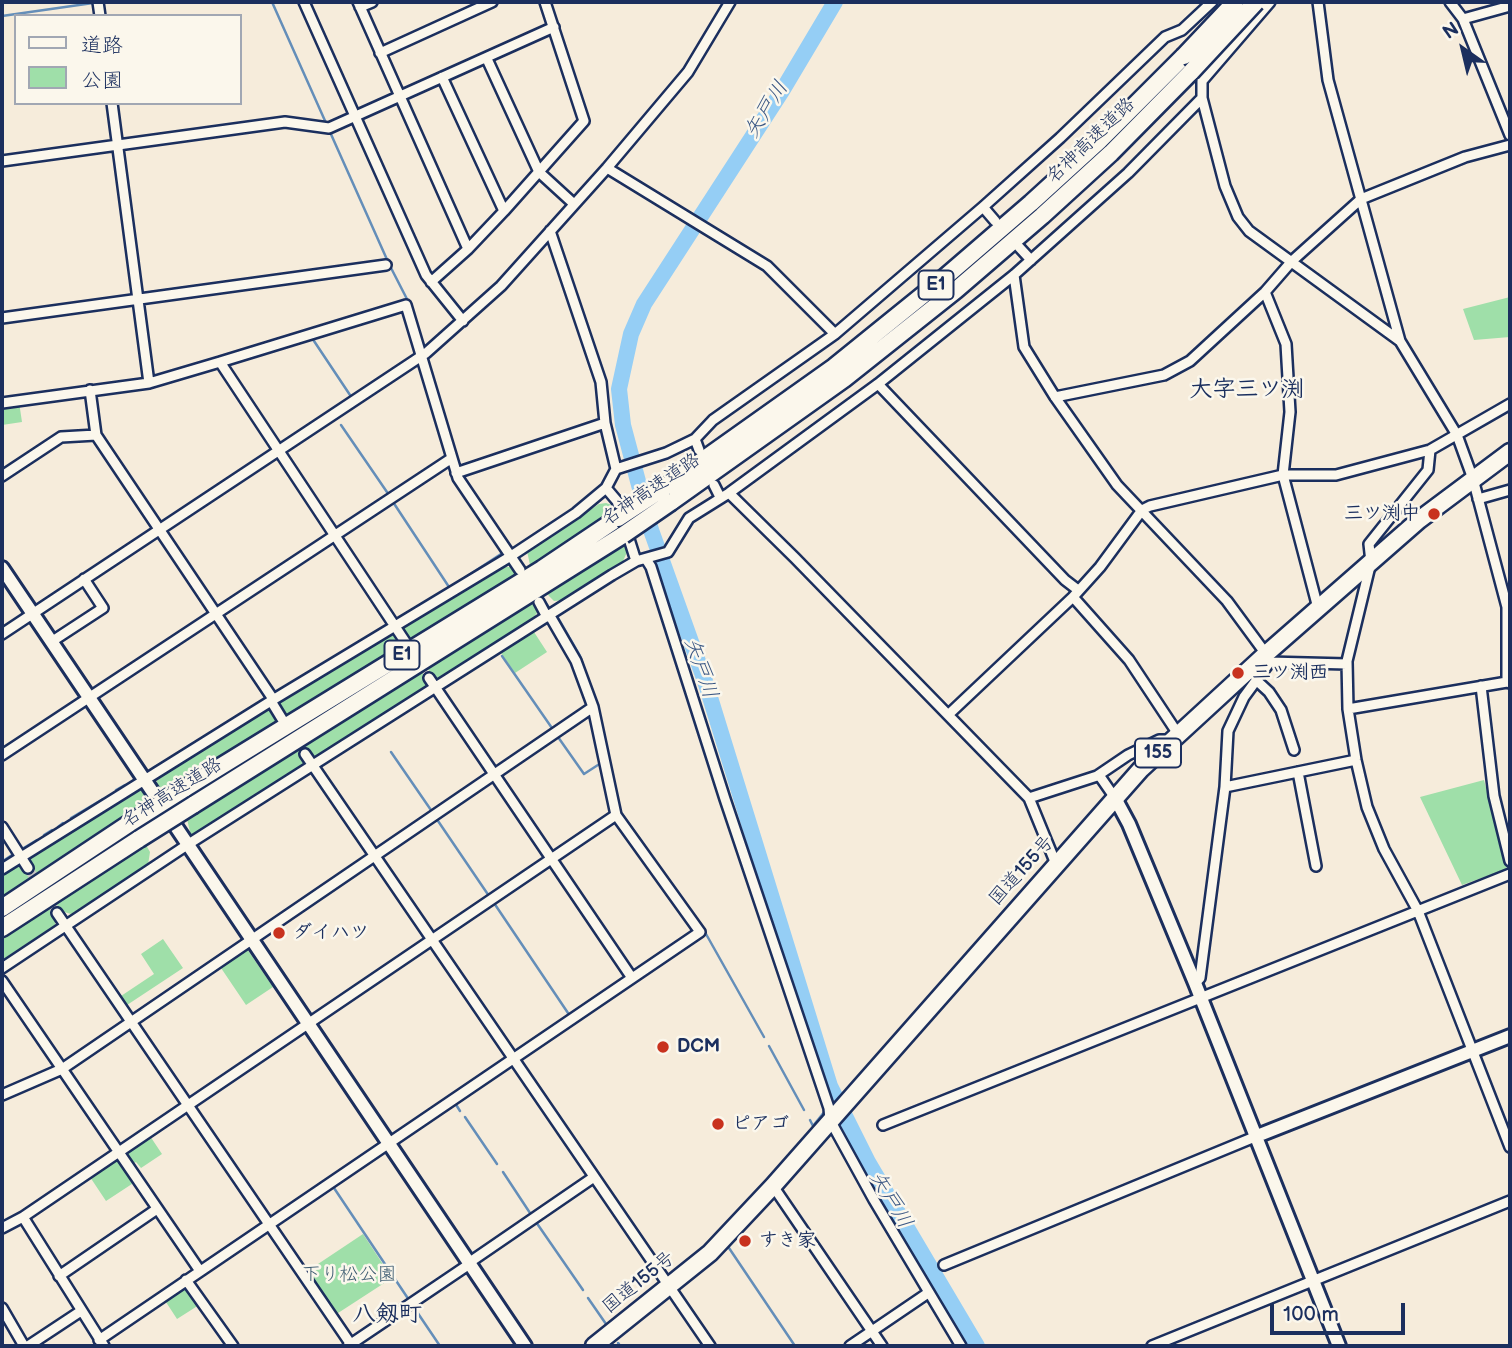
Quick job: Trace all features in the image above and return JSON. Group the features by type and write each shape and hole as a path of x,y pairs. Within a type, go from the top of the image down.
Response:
{"highway":[{"name":"名神高速道路","path":"2,908 184,789 542,569 834,367 1031,203 1089,150 1235,2"},
{"name":"名神高速道路","path":"2,928 623,535 844,379 956,290 1197,77 1256,2"},
{"name":"国道155号","path":"594,1346 710,1253 773,1186 1140,769 1419,520 1510,452"}],"street":[{"path":"304,2 430,282 463,321"},
{"path":"372,2 359,4 468,249"},
{"path":"380,53 492,2"},
{"path":"430,282 468,249 584,121 545,2"},
{"path":"2,634 421,356 463,321 501,286 607,168 688,72 730,2"},
{"path":"2,869 272,700 511,556 576,513 606,488 618,468 666,453 695,439 713,421 835,334 1060,138 1165,37 1182,30 1212,2"},
{"path":"1197,77 1270,2"},
{"path":"1318,2 1328,80 1400,341 1457,435 1473,479 1509,608 1509,682 1348,709"},
{"path":"1450,2 1463,19 1510,135"},
{"path":"1463,19 1510,6"},
{"path":"2,161 285,122 329,128 554,27"},
{"path":"1182,30 1225,186 1238,217 1249,231 1400,341"},
{"path":"487,59 539,172 574,204"},
{"path":"442,77 504,211"},
{"path":"2,968 187,845 548,616 643,559 668,552 689,519 878,384 1014,275 1128,173 1202,97"},
{"path":"112,105 149,383"},
{"path":"1055,397 1164,375 1190,361 1265,292 1292,261 1361,199 1465,157 1510,145"},
{"path":"607,168 767,266 835,334"},
{"path":"983,207 995,221"},
{"path":"550,231 601,382 605,423 618,468"},
{"path":"1019,247 1031,260"},
{"path":"2,318 386,265"},
{"path":"1014,275 1024,347 1055,397 1117,485 1227,601 1267,658"},
{"path":"1265,292 1286,344 1290,412 1283,475 1318,608"},
{"path":"2,403 149,383 406,305 456,473 520,570"},
{"path":"219,362 406,643"},
{"path":"878,384 1076,593 1129,660 1173,738 1159,740 1099,775 1028,798"},
{"path":"90,390 96,435 216,614 282,719"},
{"path":"948,715 1076,593 1100,567 1142,510 1283,475 1336,475 1430,450 1510,404"},
{"path":"456,473 605,423"},
{"path":"2,476 61,437 96,435"},
{"path":"695,439 699,450"},
{"path":"1430,450 1428,470 1369,544 1371,562 1347,664 1348,709 1367,807 1384,849 1418,911 1510,1147"},
{"path":"2,755 452,458"},
{"path":"714,485 948,715 1028,798 1056,864"},
{"path":"606,488 617,501 643,559 651,567 831,1119 928,1293 961,1346"},
{"path":"1478,499 1510,490"},
{"path":"2,568 525,1346"},
{"path":"51,642 103,608 84,579"},
{"path":"23,1217 101,1343 186,1280 700,932 616,815 593,707 576,661 539,602"},
{"path":"1267,658 1347,664"},
{"path":"1195,983 1200,978 1225,787 1228,731 1267,658"},
{"path":"429,678 632,978"},
{"path":"1256,680 1282,710 1294,750"},
{"path":"1480,686 1494,796 1510,861"},
{"path":"2,1095 62,1069 593,707"},
{"path":"305,754 710,1346"},
{"path":"1225,787 1356,760"},
{"path":"1298,772 1316,866"},
{"path":"1099,775 1129,824 1257,1136 1339,1346"},
{"path":"2,1228 119,1153 616,815"},
{"path":"2,827 28,867"},
{"path":"883,1125 1510,874"},
{"path":"57,913 350,1346 594,1177"},
{"path":"2,981 200,1271"},
{"path":"944,1265 1257,1136 1510,1036"},
{"path":"773,1186 882,1346"},
{"path":"1152,1346 1510,1201"},
{"path":"59,1276 157,1209"},
{"path":"186,1280 233,1346"},
{"path":"850,1346 928,1293"},
{"path":"2,1308 26,1346 81,1311"}],"green space":[{"path":"1510,297 1510,337 1474,340 1463,309"},
{"path":"19,402 22,422 2,425 2,405"},
{"path":"599,504 612,505 615,510 530,565 527,551"},
{"path":"626,543 628,550 623,561 564,600 554,601 547,593"},
{"path":"502,567 510,567 517,573 409,642 402,628"},
{"path":"535,602 537,613 528,624 438,682 435,681 428,669"},
{"path":"534,632 547,652 515,673 501,653"},
{"path":"394,633 404,645 285,718 277,705"},
{"path":"422,672 429,683 428,687 316,758 304,745"},
{"path":"271,707 281,721 168,790 156,786 158,776"},
{"path":"298,749 306,764 191,836 187,819"},
{"path":"1484,780 1507,869 1462,885 1420,797"},
{"path":"136,789 141,790 148,802 36,873 29,861 31,855"},
{"path":"146,845 150,852 148,865 71,914 61,911 55,902"},
{"path":"16,864 22,867 30,879 2,898 2,874"},
{"path":"49,907 55,917 55,925 2,960 2,938"},
{"path":"163,939 183,968 124,1007 118,998 154,974 141,954"},
{"path":"243,948 247,949 273,987 246,1005 219,965"},
{"path":"150,1136 162,1154 141,1168 136,1162 131,1165 124,1154"},
{"path":"119,1158 135,1182 106,1201 90,1177"},
{"name":"下り松公園","path":"363,1234 392,1278 335,1315 306,1272"},
{"path":"184,1286 199,1305 177,1319 164,1299"}],"waterway":[{"path":"272,2 326,123"},
{"name":"矢戸川","path":"835,2 782,91 644,304 631,334 619,389 623,425 651,530 705,681 830,1086 868,1162 977,1346"},
{"path":"16,14 93,3"},
{"path":"2,16 14,14"},
{"path":"330,132 409,303"},
{"path":"144,293 331,268"},
{"path":"312,338 352,398 350,399"},
{"path":"341,425 389,495"},
{"path":"393,502 449,587"},
{"path":"466,577 504,552"},
{"path":"412,610 445,590"},
{"path":"543,599 550,609"},
{"path":"397,620 403,616"},
{"path":"558,618 580,656 595,701"},
{"path":"502,656 554,731"},
{"path":"600,717 610,766"},
{"path":"199,740 206,736"},
{"path":"558,737 584,774 601,763"},
{"path":"185,749 192,744"},
{"path":"391,752 433,813"},
{"path":"153,768 167,760"},
{"path":"116,790 125,785"},
{"path":"71,818 103,799"},
{"path":"619,810 692,913"},
{"path":"436,818 489,896"},
{"path":"58,827 63,823"},
{"path":"44,835 52,830"},
{"path":"22,849 37,840"},
{"path":"3,861 15,853"},
{"path":"162,868 174,860"},
{"path":"127,891 157,871"},
{"path":"494,903 570,1016"},
{"path":"72,927 92,913"},
{"path":"706,934 764,1037"},
{"path":"769,1046 804,1110"},
{"path":"455,1103 460,1111"},
{"path":"810,1120 813,1126 825,1111"},
{"path":"465,1117 497,1164"},
{"path":"808,1159 824,1141"},
{"path":"800,1168 781,1189 804,1223"},
{"path":"503,1172 530,1213"},
{"path":"332,1185 409,1300"},
{"path":"536,1222 583,1290"},
{"path":"729,1248 795,1346"},
{"path":"588,1298 606,1324"},
{"path":"413,1306 440,1346"}],"tunnel":[{"path":"28,868 57,913"}],"place":[{"name":"三ツ渕中","path":"1434,514"},
{"name":"三ツ渕西","path":"1238,673"},
{"name":"ダイハツ","path":"279,933"},
{"name":"DCM","path":"663,1047"},
{"name":"ピアゴ","path":"718,1124"},
{"name":"すき家","path":"745,1241"}],"district":[{"name":"大字三ツ渕","path":"1247,390"},
{"name":"八剱町","path":"387,1315"}]}
